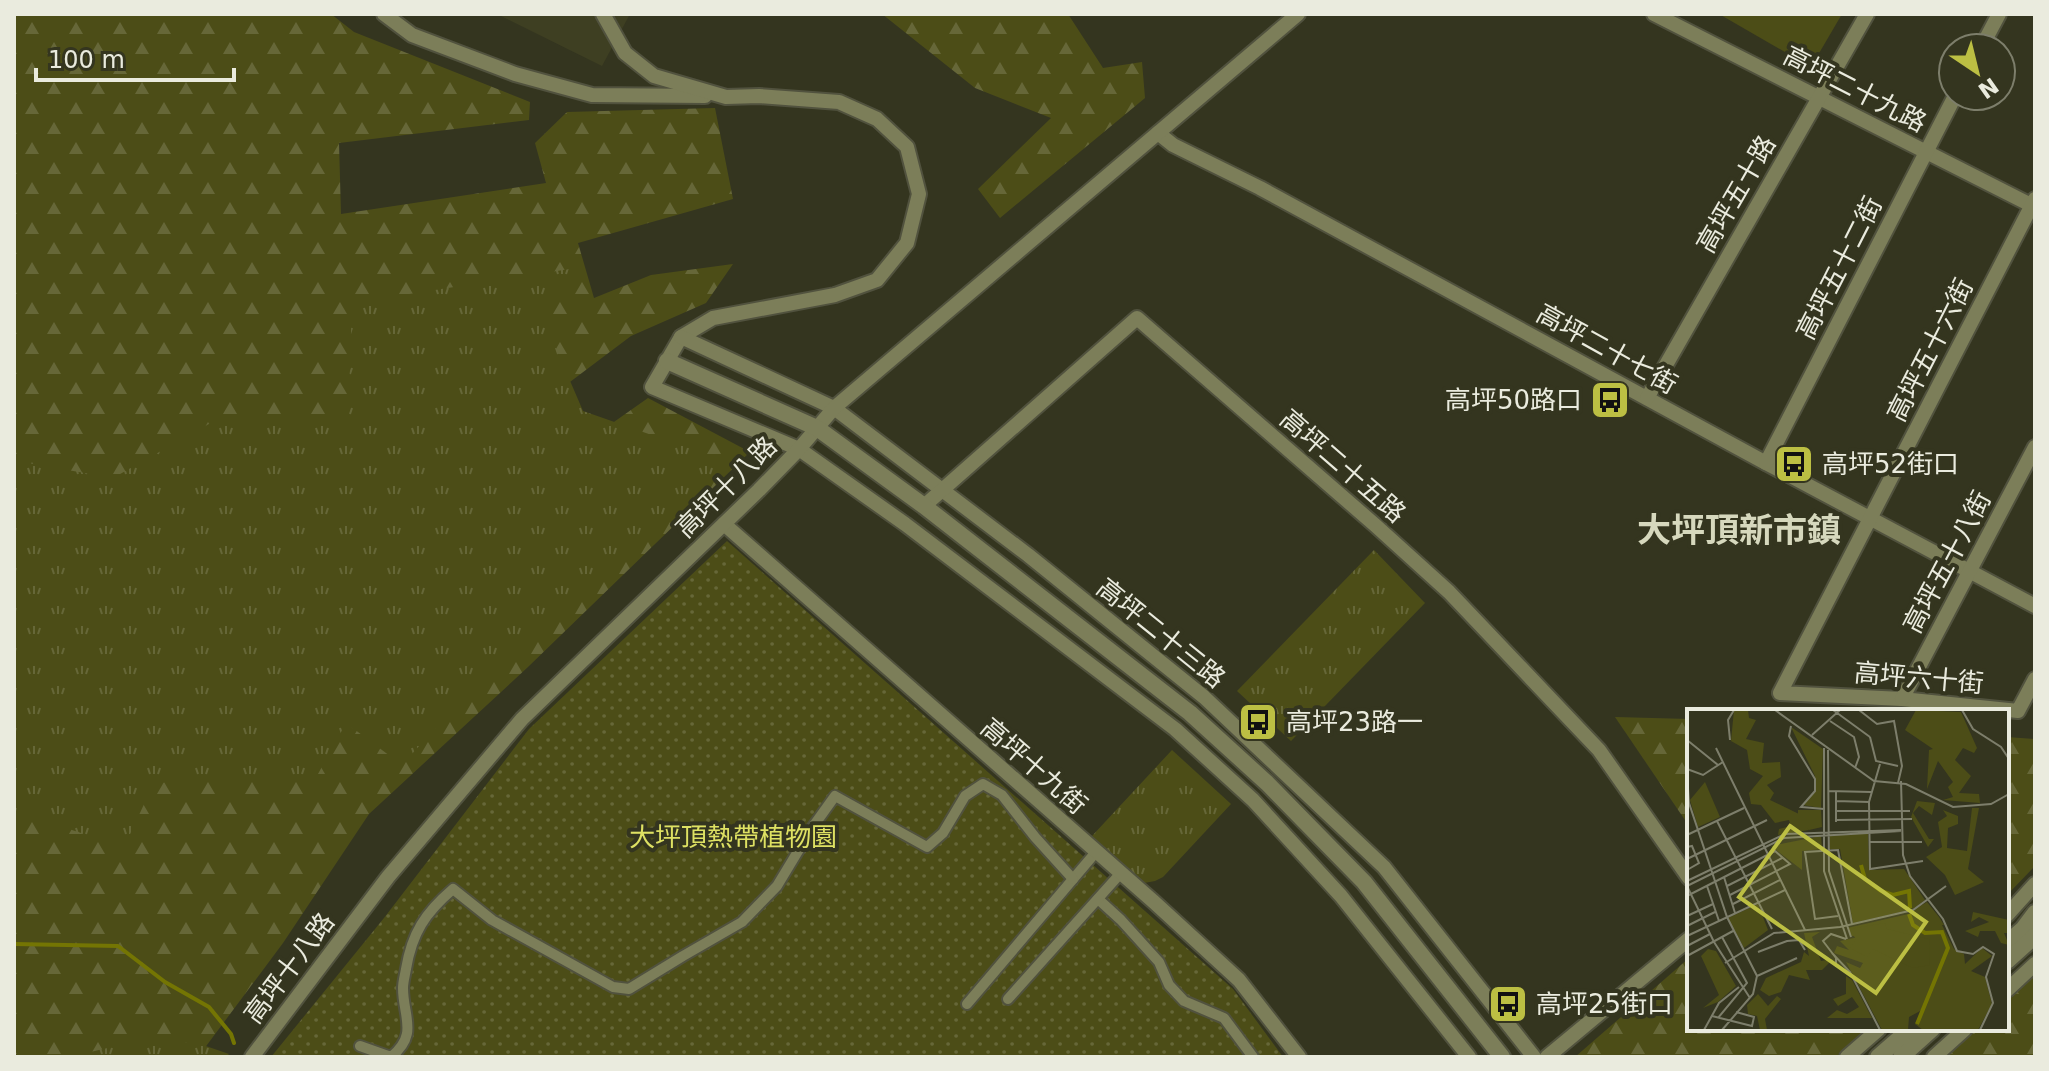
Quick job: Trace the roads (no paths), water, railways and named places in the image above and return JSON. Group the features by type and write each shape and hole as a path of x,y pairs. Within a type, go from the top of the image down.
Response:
{"street":[{"path":"384,14 412,35 515,74 592,95 759,96 839,102 877,119 907,147 919,194 907,243 877,280 835,295 713,318 681,337 652,387 799,449 905,524 1175,729 1253,800 1341,896 1469,1057"},
{"path":"603,14 625,53 654,76 726,97"},
{"name":"高坪十八路","path":"252,1057 388,877 522,719 724,524 799,449 834,408 1298,14"},
{"name":"高坪二十九路","path":"1654,14 2034,204"},
{"name":"高坪五十路","path":"1647,398 1867,14"},
{"path":"1989,32 1999,14"},
{"name":"高坪五十二街","path":"1766,463 1947,112"},
{"name":"高坪二十七街","path":"1158,133 1173,145 1260,188 2035,606"},
{"name":"高坪五十六街","path":"1780,693 2034,204"},
{"name":"高坪二十五路","path":"924,506 1137,318 1449,592 1599,750 1687,875"},
{"name":"高坪二十三路","path":"681,337 834,408 942,489 1204,697 1384,867 1534,1057"},
{"name":"高坪二十三路","path":"667,361 817,428 924,506 1190,713 1267,783 1364,882 1502,1057"},
{"name":"高坪五十八街","path":"1902,699 2035,447"},
{"name":"高坪十九街","path":"724,524 1239,980 1299,1057"},
{"name":"高坪六十街","path":"2009,710 2018,711 2035,679"},
{"name":"高坪六十街","path":"1780,693 1902,699 1999,709"},
{"path":"360,1046 391,1057 403,1047 408,1025 403,986 410,946 425,916 453,889 492,920 613,987 629,989 742,922 777,886 835,796 927,847 943,833 965,796 983,784 1002,795 1073,879"},
{"path":"967,1004 1096,852"},
{"path":"1008,999 1120,874"},
{"path":"2009,913 2035,884"},
{"path":"1098,899 1159,962 1169,985 1184,1001 1224,1018 1253,1057"},
{"path":"2009,941 2035,913"},
{"path":"2009,959 2035,936"},
{"path":"1547,1057 1687,941"},
{"path":"2009,988 2035,964"},
{"path":"1847,1057 1877,1031"},
{"path":"1878,1057 1908,1031"},
{"path":"1901,1057 1930,1031"},
{"path":"1934,1057 1963,1031"}],"waterway":[{"path":"14,944 118,946 165,982 209,1007 231,1034 234,1043"}],"place":[{"name":"高坪50路口","path":"1610,400"},
{"name":"高坪52街口","path":"1794,464"},
{"name":"高坪23路一","path":"1258,722"},
{"name":"高坪25街口","path":"1508,1004"}],"district":[{"name":"大坪頂新市鎮","path":"1739,530"}],"park label":[{"name":"大坪頂熱帶植物園","path":"733,837"}]}
